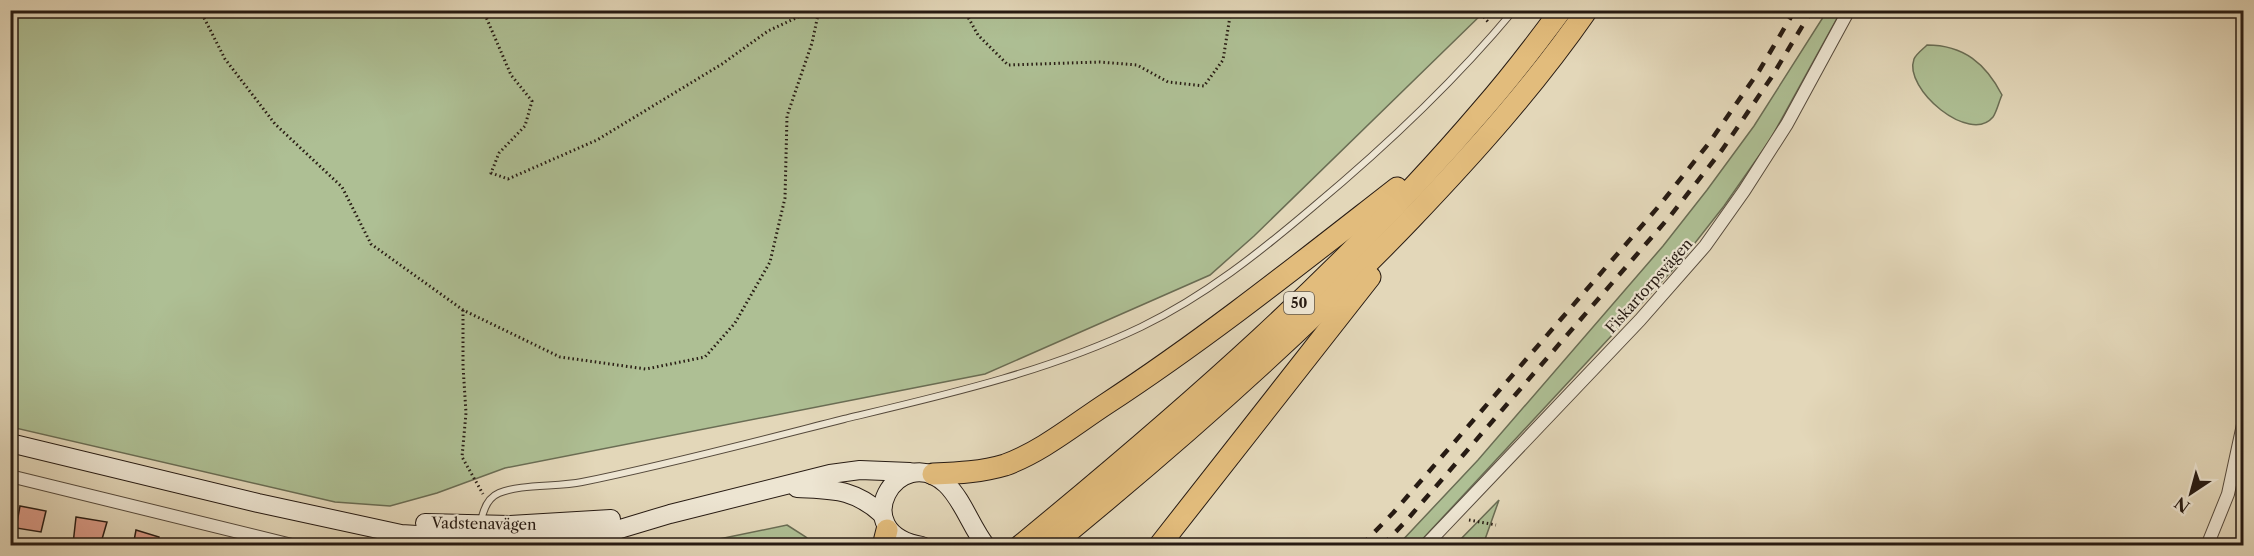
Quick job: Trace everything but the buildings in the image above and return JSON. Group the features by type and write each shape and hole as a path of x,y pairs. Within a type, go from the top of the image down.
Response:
{"highway":[{"name":"50","path":"1052,546 1062,524 1137,448 1258,341 1362,241 1450,147 1517,68 1562,10"},
{"name":"50","path":"1020,546 1062,524 1150,463 1272,356 1377,255 1431,198 1505,114 1587,10"},
{"path":"933,474 987,470 1008,464 1049,442 1221,324 1450,147"},
{"path":"1159,546 1431,198"}],"main road":[{"name":"Vadstenavägen","path":"10,443 258,504 401,534 481,532 567,537 620,530 670,514 830,474 860,470 933,474"},
{"path":"884,530 886,495 896,481 910,472"},
{"path":"933,474 954,492 972,526 986,546"},
{"name":"Vadstenavägen","path":"780,488 850,493 868,502 884,530 903,541 922,546"}],"street":[{"name":"Fiskartorpsvägen","path":"1425,546 1640,320 1705,246 1787,124 1849,10"},
{"path":"2207,546 2228,494 2244,420"},
{"path":"10,477 296,546"}],"lane":[{"path":"481,532 484,509 495,495 508,491 578,483 1004,380 1080,352 1140,327 1180,307 1221,280 1339,186 1419,113 1514,10"}],"path":[{"path":"200,10 225,59 275,124 342,187 371,244 463,310 560,357 646,369 705,357 735,323 770,262 785,198 787,116 812,43 819,10"},
{"path":"483,10 511,75 532,101 525,126 499,153 491,173 508,179 597,140 722,64 768,31 813,10"},
{"path":"964,10 978,35 1008,64 1100,62 1137,65 1168,82 1204,86 1223,60 1230,10"},
{"path":"1479,10 1497,30"},
{"path":"463,310 466,413 462,457 479,491 489,500"},
{"path":"1452,517 1496,525"}],"green space":[{"path":"11,10 1485,11 1254,236 1210,275 985,374 505,468 437,493 390,506 335,502 11,427"},
{"path":"1827,11 1841,11 1770,140 1724,206 1680,262 1417,545 1398,545 1478,460 1663,246 1754,126"},
{"path":"1927,45 1952,48 1963,53 1989,74 2002,95 1993,117 1983,124 1969,124 1955,119 1928,98 1918,85 1913,71 1915,57"},
{"path":"1499,500 1483,545 1455,545"},
{"path":"787,525 814,545 690,545"}],"railway":[{"path":"1361,546 1393,513 1659,206 1709,143 1759,71 1795,10"},
{"path":"1382,546 1671,215 1722,150 1771,78 1812,10"}]}
